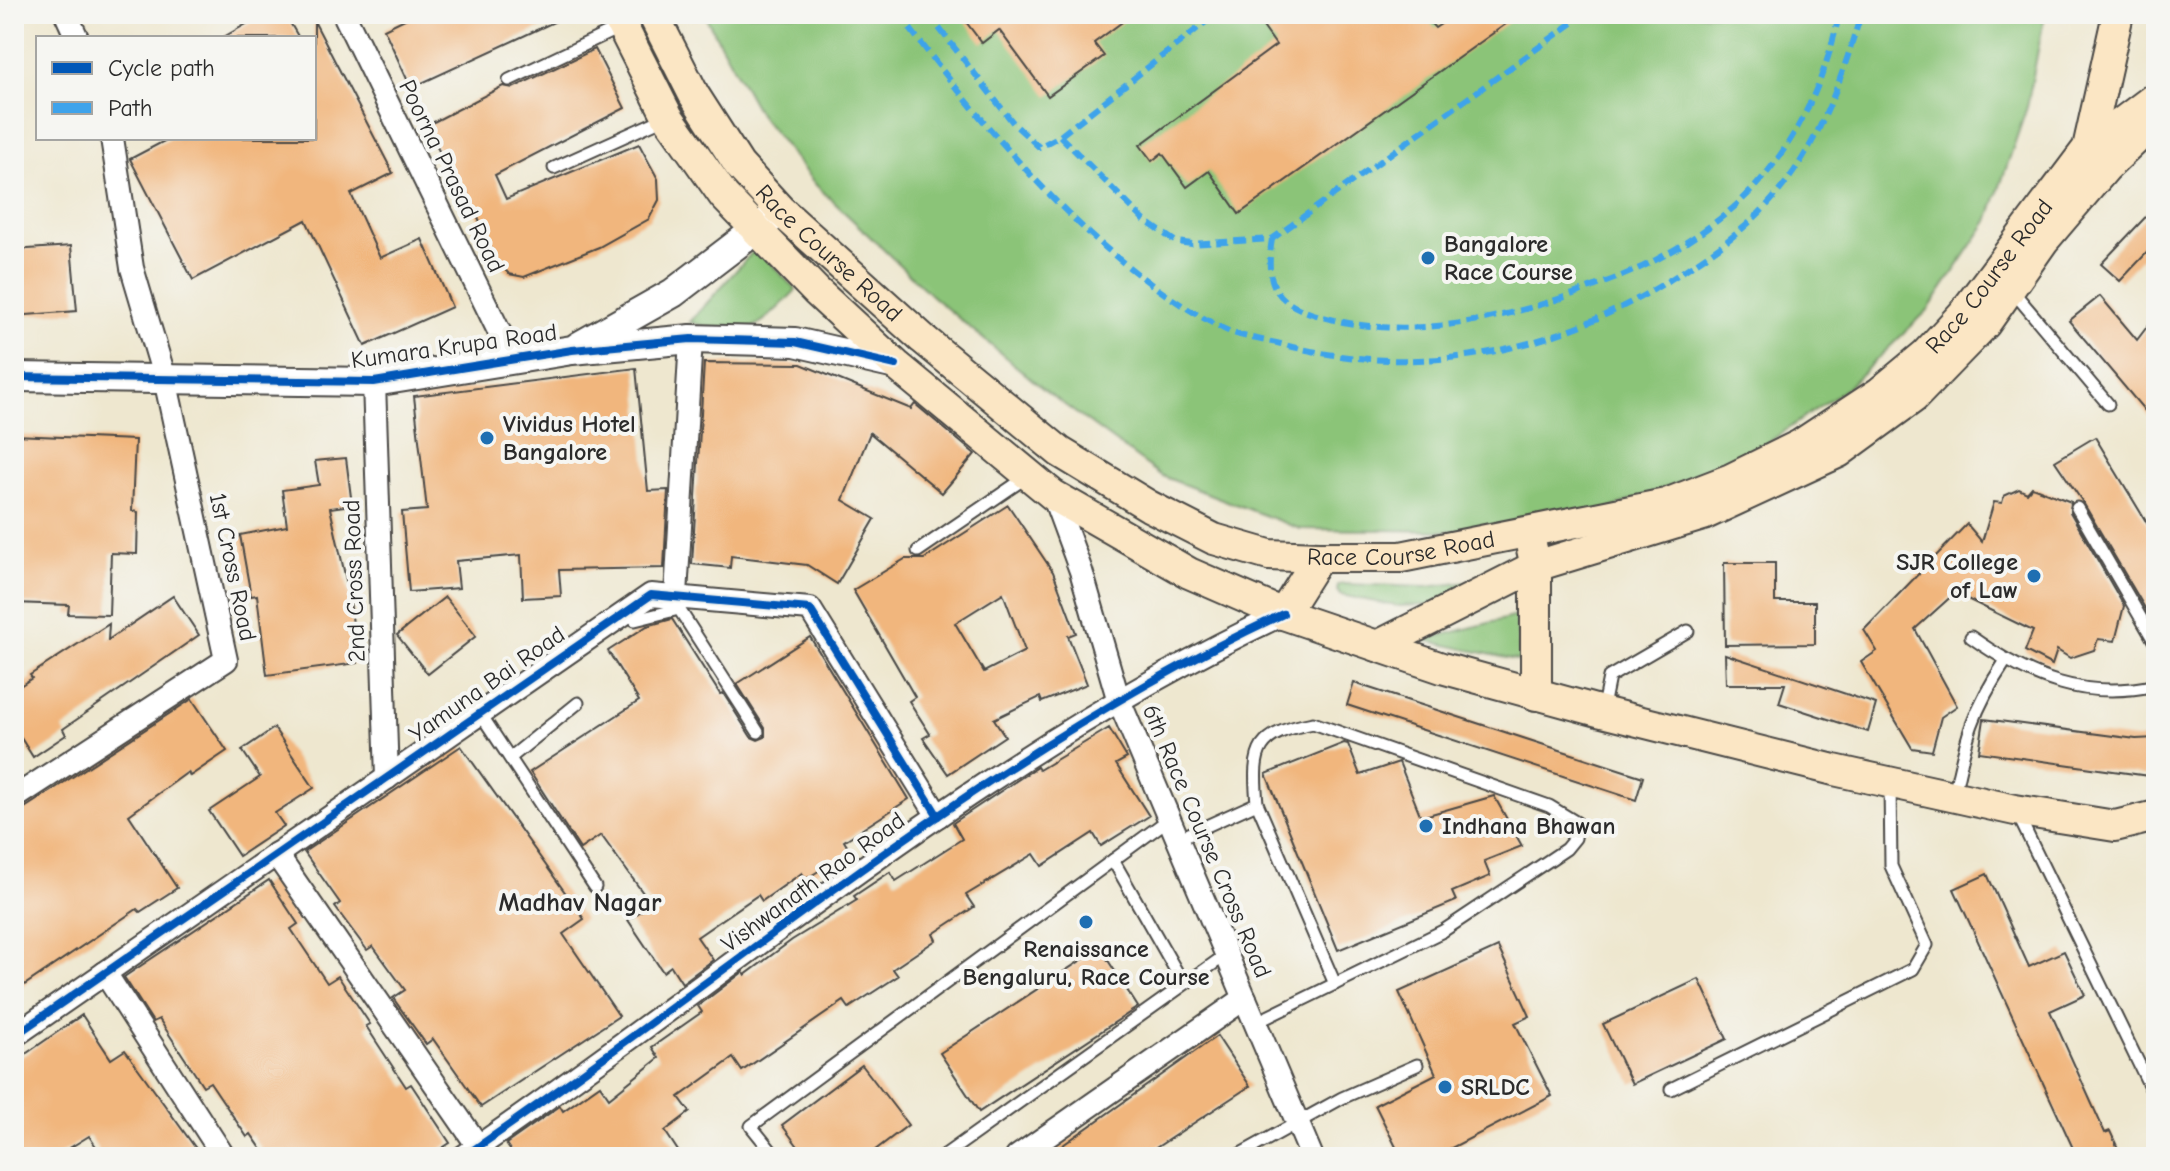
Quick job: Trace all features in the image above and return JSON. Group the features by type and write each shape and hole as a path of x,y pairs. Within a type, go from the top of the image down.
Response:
{"main road":[{"name":"Race Course Road","path":"653,14 694,95 739,165 781,211 923,339 1060,452 1149,506 1214,539 1269,555 1401,557 1666,504 1731,479 1800,445 1879,393 1926,354 2097,158"},
{"name":"Race Course Road","path":"1378,646 1536,566 1703,515 1839,452 1913,398 1985,324 2097,158 2118,14"},
{"name":"Race Course Road","path":"619,20 668,117 724,196 755,231 896,365 1053,495 1189,573 1283,614 1378,646 1602,712 1890,783 2015,810 2115,826 2156,816"},
{"path":"2097,158 2156,97"},
{"path":"2097,158 2156,120"},
{"path":"1528,533 1536,566 1536,695"},
{"path":"1283,614 1319,557"},
{"path":"2115,826 2156,836"}],"street":[{"path":"66,14 76,36"},
{"name":"Poorna Prasad Road","path":"344,14 513,360"},
{"path":"112,140 132,268 165,379"},
{"path":"572,350 673,293 781,211"},
{"path":"676,595 691,339"},
{"name":"Kumara Krupa Road","path":"14,377 374,382 572,350 691,339 795,342 896,365"},
{"name":"1st Cross Road","path":"14,798 226,660 165,379"},
{"name":"2nd Cross Road","path":"374,382 387,778"},
{"name":"6th Race Course Cross Road","path":"1053,495 1077,557 1118,698 1312,1157"},
{"name":"Yamuna Bai Road","path":"14,1036 651,595 810,609 938,816"},
{"name":"Vishwanath Rao Road","path":"476,1154 938,816 1118,698 1283,614"},
{"path":"276,854 476,1154"},
{"path":"105,973 224,1157"},
{"path":"1017,1157 1245,998"}],"lane":[{"path":"509,80 619,20"},
{"path":"554,168 668,117"},
{"path":"2010,288 2108,404"},
{"path":"918,551 1029,476"},
{"path":"2077,508 2156,644"},
{"path":"629,610 635,620 679,609 758,732"},
{"path":"1602,712 1609,677 1688,631"},
{"path":"1971,637 2005,662 2056,685 2094,689 2156,685"},
{"path":"1954,796 1973,715 2005,662"},
{"path":"510,758 578,703"},
{"path":"480,713 595,887"},
{"path":"1255,1023 1335,984 1443,931 1566,849 1575,838 1577,823 1549,806 1313,723 1279,730 1258,749 1254,773 1257,803 1335,984"},
{"path":"1671,1089 1913,969 1927,945 1891,866 1890,783"},
{"path":"776,1157 751,1126 1113,860 1173,829 1257,803"},
{"path":"2015,810 2156,1099"},
{"path":"1113,860 1183,983"},
{"path":"942,1157 1227,954"},
{"path":"1235,1157 1297,1121 1417,1065"}],"green space":[{"name":"Bangalore Race Course","path":"704,14 2045,14 2027,107 1988,221 1928,310 1848,387 1750,455 1599,513 1456,531 1300,529 1162,476 1047,392 932,296 816,185 759,114"},
{"path":"756,248 796,290 770,315 750,328 726,330 690,322"},
{"path":"1495,579 1432,605 1396,606 1341,595 1337,591 1338,585 1344,584 1425,587"},
{"path":"1516,616 1520,661 1423,640"}],"building":[{"path":"264,14 285,14 298,36 226,36"},
{"path":"415,14 571,14 411,88 384,29"},
{"path":"960,14 1133,14 1094,43 1104,56 1048,96 999,30 982,43"},
{"path":"1254,14 1422,14 1435,28 1456,14 1520,14 1239,214 1209,171 1187,187 1162,153 1152,161 1140,145 1276,45"},
{"path":"314,21 393,173 351,194 380,258 422,239 452,307 365,346 306,220 193,280 130,159 166,140 316,140"},
{"path":"595,49 625,108 495,175 506,199 639,144 658,179 659,200 649,219 599,247 524,277 509,274 496,260 466,190 461,193 426,126 503,86 513,88"},
{"path":"2156,206 2156,243 2120,281 2101,264"},
{"path":"71,246 77,311 14,316 14,250"},
{"path":"2100,296 2137,340 2156,315 2156,424 2069,321"},
{"path":"704,363 801,364 911,409 915,404 975,454 942,493 870,433 843,500 875,519 837,584 807,565 731,556 730,568 692,564"},
{"path":"636,368 648,491 668,490 664,568 559,570 561,596 523,598 521,555 456,561 459,588 409,592 402,512 427,510 414,396"},
{"path":"14,435 135,440 132,511 138,512 137,554 111,553 109,615 68,614 69,605 14,603"},
{"path":"2095,437 2156,538 2156,627 2084,504 2055,461"},
{"path":"346,458 352,505 330,508 349,593 358,663 267,675 257,595 251,596 240,535 287,526 282,490 319,485 315,461"},
{"path":"2032,487 2071,502 2070,512 2124,606 2115,641 2098,639 2094,650 2070,658 2057,650 2052,665 2025,651 2033,631 1955,593 1915,629 1957,706 1941,717 1932,751 1912,748 1861,662 1877,651 1864,630 1967,524 1982,542 1994,502 2002,503 2004,496 2019,489 2027,493"},
{"path":"1008,505 1053,572 1076,633 1068,636 1087,684 1042,702 1040,697 994,719 1005,736 948,774 923,738 930,734 909,701 915,697 853,590 905,559 924,559","holes":["1003,593 1025,651 984,672 955,623"]},
{"path":"1724,563 1775,563 1775,602 1815,602 1815,644 1725,645"},
{"path":"173,596 199,635 63,729 66,735 33,757 14,727 14,690 32,678 30,675 109,624 108,640"},
{"path":"445,597 476,636 428,674 397,635"},
{"path":"672,619 720,694 723,693 751,737 758,740 765,737 765,728 737,684 810,637 909,799 844,841 850,851 806,879 802,873 762,901 758,895 697,937 713,960 682,983 671,966 663,972 628,920 651,904 601,835 580,849 530,772 639,701 608,651 647,626"},
{"path":"1725,654 1876,704 1868,732 1779,703 1785,684 1726,684"},
{"path":"1354,683 1643,777 1636,800 1347,705"},
{"path":"192,699 227,751 190,776 188,772 129,815 177,888 140,912 137,909 14,992 14,815"},
{"path":"1984,719 2136,739 2156,738 2156,777 1979,752"},
{"path":"274,728 314,788 275,813 284,826 239,856 209,811 260,777 242,750"},
{"path":"1109,728 1127,758 1116,764 1149,816 1101,846 1093,833 1042,866 1034,854 966,895 974,907 933,934 936,940 893,969 898,976 849,1008 844,1001 742,1071 733,1058 679,1097 690,1112 665,1131 682,1157 515,1157 506,1144 560,1106 563,1111 600,1085 609,1098 659,1058 652,1047 702,1012 698,1006 743,972 745,975 792,940 857,900 854,896 890,872 896,881 962,839 953,823 1037,767 1039,770"},
{"path":"1348,744 1360,775 1399,762 1421,817 1494,796 1522,846 1484,861 1490,876 1452,892 1456,901 1338,950 1266,774"},
{"path":"461,746 584,919 563,934 619,1016 481,1107 433,1039 426,1044 393,998 405,990 373,946 367,950 335,907 340,903 304,852"},
{"path":"1987,874 2029,967 2064,951 2085,995 2050,1011 2105,1133 2110,1131 2122,1157 2077,1157 1954,889"},
{"path":"269,880 298,924 291,929 327,983 338,976 406,1087 411,1084 450,1143 428,1157 267,1157 251,1134 247,1137 210,1082 203,1086 159,1019 153,1022 124,977"},
{"path":"1498,947 1530,1016 1515,1023 1552,1096 1434,1157 1401,1157 1375,1105 1436,1074 1399,992"},
{"path":"1100,948 1138,1007 979,1112 940,1053"},
{"path":"1699,979 1727,1039 1632,1084 1603,1024"},
{"path":"82,1015 111,1059 125,1050 202,1157 103,1157 89,1136 55,1157 20,1157 14,1148 14,1062"},
{"path":"1217,1036 1250,1086 1142,1157 1046,1157"},
{"path":"862,1065 908,1125 866,1157 806,1157 782,1125"}],"marked path":[{"path":"899,14 1005,147 1045,190 1130,268 1176,301 1238,335 1338,356 1391,360 1443,359 1495,351 1545,338 1594,320 1642,296 1719,247 1767,205 1800,162 1835,91 1861,14"},
{"path":"928,14 1014,124 1039,147 1060,136 1216,14"},
{"path":"1060,136 1144,220 1176,242 1192,244 1272,239 1585,14"},
{"path":"1272,239 1272,282 1285,300 1307,312 1360,325 1397,328 1473,321 1548,302 1619,277 1679,247 1733,208 1753,189 1802,120 1824,68 1839,14"}],"cycle path":[{"path":"14,377 374,382 572,350 691,339 795,342 896,365"},
{"path":"14,1036 651,595 810,609 938,816"},
{"path":"463,1157 964,798 1067,732 1173,670 1283,614"}],"place":[{"name":"Bangalore Race Course","path":"1428,258"},
{"name":"Vividus Hotel Bangalore","path":"487,438"},
{"name":"SJR College of Law","path":"2034,576"},
{"name":"Indhana Bhawan","path":"1426,826"},
{"name":"Renaissance Bengaluru, Race Course","path":"1086,922"},
{"name":"SRLDC","path":"1445,1087"}],"district":[{"name":"Madhav Nagar","path":"580,902"}]}
